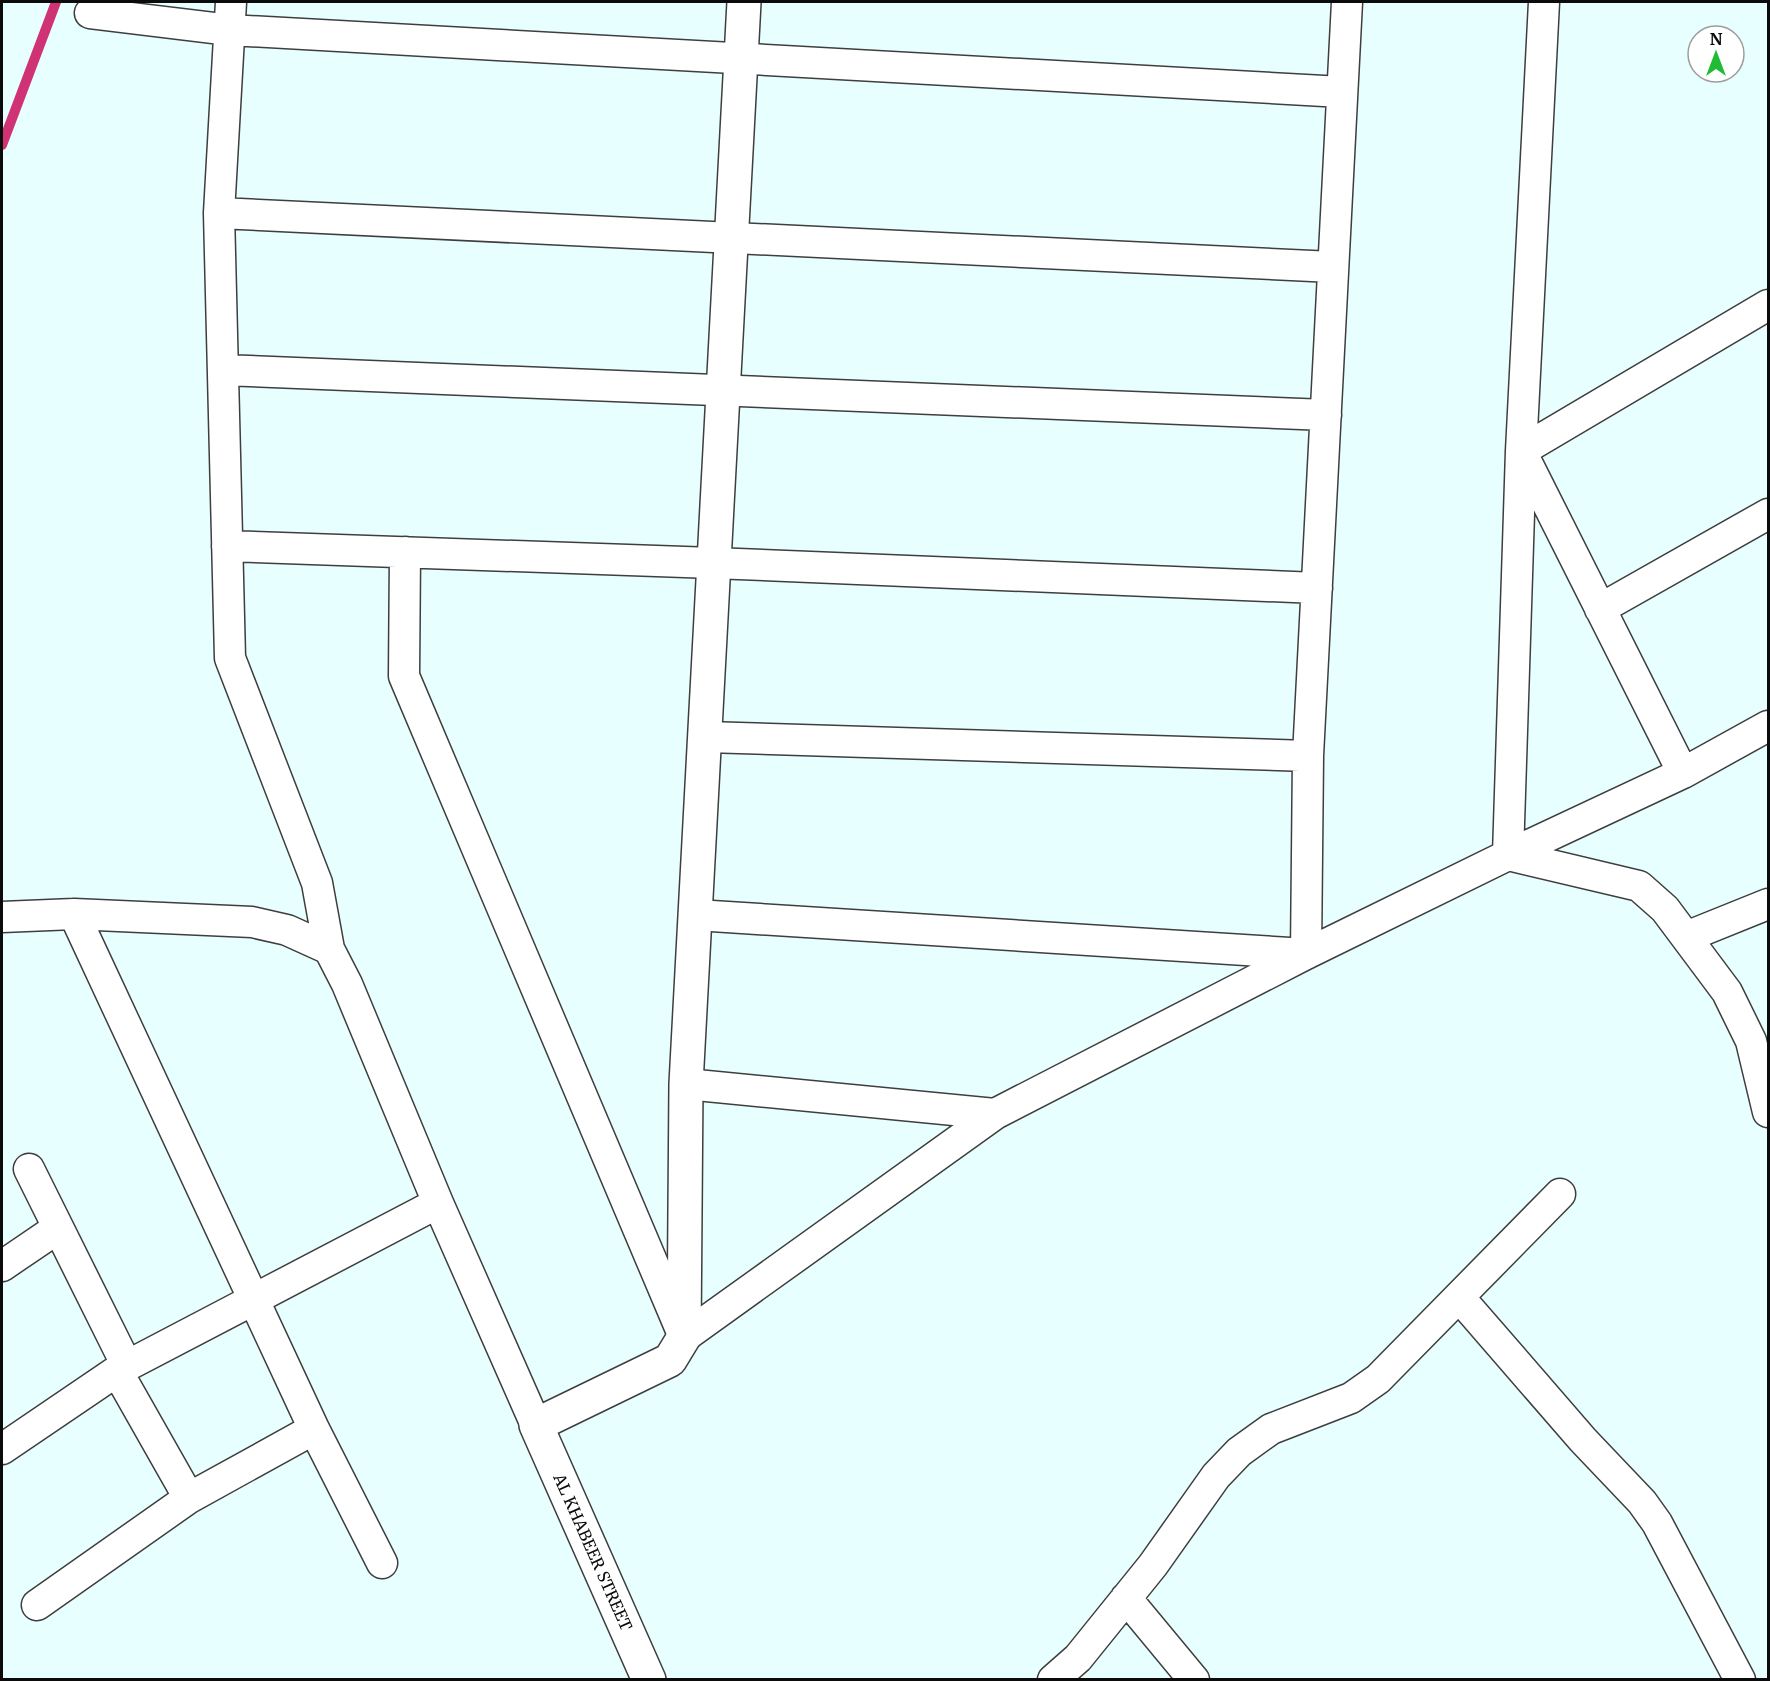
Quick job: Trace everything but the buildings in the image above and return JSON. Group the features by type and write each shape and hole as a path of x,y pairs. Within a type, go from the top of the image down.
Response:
{"street":[{"path":"684,1337 686,1084 744,2"},
{"path":"1306,954 1308,756 1347,2"},
{"path":"1508,855 1521,451 1543,15 1566,2"},
{"path":"90,13 230,16 741,57 1342,92"},
{"path":"230,16 219,213 230,658 318,883 329,949 347,984 438,1203 536,1425 670,1360 684,1337 995,1114 1306,954 1508,855 1683,773 1768,726"},
{"path":"219,213 1333,267"},
{"path":"1521,451 1768,304"},
{"path":"223,370 1326,415"},
{"path":"1521,451 1683,773"},
{"path":"1600,609 1768,514"},
{"path":"227,546 1317,588"},
{"path":"405,552 404,676 684,1337"},
{"path":"706,737 1308,756"},
{"path":"1508,855 1639,886 1665,909 1727,992 1751,1041 1768,1112"},
{"path":"1686,937 1768,904"},
{"path":"3,916 74,914 252,922 287,930 329,949"},
{"path":"74,914 314,1429 382,1563"},
{"path":"696,915 1306,954"},
{"path":"686,1084 995,1114"},
{"path":"30,1169 122,1368 189,1498"},
{"path":"1053,1680 1078,1658 1126,1598 1216,1476 1239,1452 1271,1429 1351,1398 1378,1379 1560,1194"},
{"path":"2,1449 122,1368 438,1203"},
{"path":"2,1266 58,1228"},
{"path":"1459,1297 1583,1440 1642,1502 1657,1523 1740,1680"},
{"name":"AL KHABEER STREET","path":"536,1425 649,1680"},
{"path":"37,1605 189,1498 314,1429"},
{"path":"1126,1598 1194,1680"}],"waterway":[{"path":"2,145 56,2"}]}
